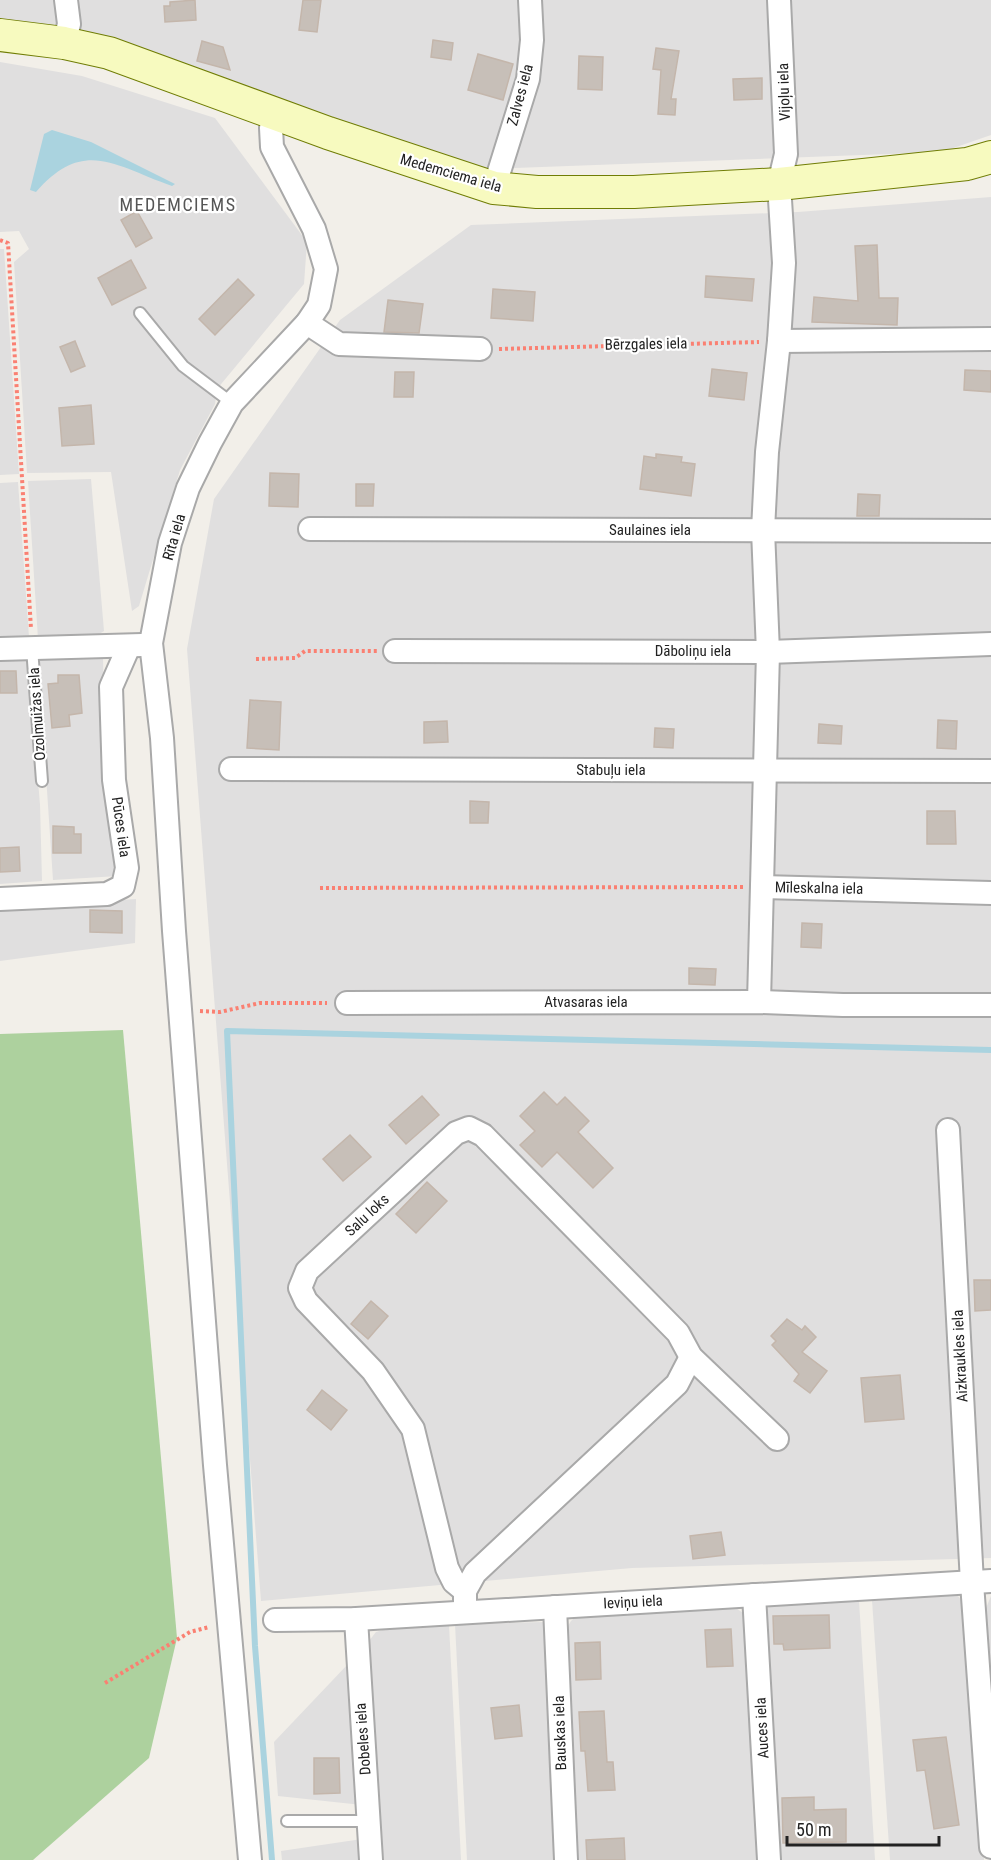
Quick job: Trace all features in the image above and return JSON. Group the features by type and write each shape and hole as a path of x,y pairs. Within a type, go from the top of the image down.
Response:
{"street":[{"path":"64,43 69,24 66,0"},
{"name":"Zalves iela","path":"494,188 528,79 532,40 530,0"},
{"name":"Vijoļu iela","path":"762,887 768,652 763,530 766,452 779,341 784,263 779,184 786,154 779,0"},
{"name":"Medemciema iela","path":"0,35 64,43 109,54 275,115 455,177 494,188 537,192 634,192 779,184 966,164 991,158"},
{"name":"Rīta iela","path":"250,1860 162,738 140,645 170,543 189,489 232,403 307,323 319,305 326,269 314,229 273,147 270,135 275,115"},
{"path":"307,323 339,344 480,349"},
{"path":"779,341 991,339"},
{"name":"Saulaines iela","path":"310,529 991,531"},
{"name":"Dāboliņu iela","path":"396,651 768,652 991,644"},
{"name":"Ozolmuižas iela","path":"0,649 140,645"},
{"name":"Pūces iela","path":"0,899 107,894 123,886 127,868 114,780 111,687 140,645"},
{"name":"Stabuļu iela","path":"231,769 991,771"},
{"name":"Mīleskalna iela","path":"759,1002 762,887 991,892"},
{"name":"Atvasaras iela","path":"347,1003 759,1002 843,1005 991,1005"},
{"name":"Salu loks","path":"465,1601 447,1568 413,1428 373,1371 306,1301 300,1288 307,1271 456,1133 469,1128 483,1135 678,1333 691,1357 777,1439"},
{"name":"Aizkraukles iela","path":"948,1130 981,1582 991,1847"},
{"path":"465,1601 475,1574 677,1384 691,1357"},
{"name":"Ieviņu iela","path":"275,1620 356,1619 465,1601 555,1607 981,1582"},
{"name":"Auces iela","path":"754,1595 769,1860"},
{"name":"Bauskas iela","path":"555,1607 566,1860"},
{"name":"Dobeles iela","path":"356,1619 371,1860"}],"lane":[{"path":"140,313 183,366 232,403"},
{"name":"Ozolmuižas iela","path":"32,648 42,781"},
{"path":"287,1821 368,1821"}],"path":[{"name":"Ozolmuižas iela","path":"0,240 8,243 32,648"},
{"name":"Bērzgales iela","path":"480,349 779,341"},
{"path":"256,658 295,658 305,651 396,651"},
{"path":"320,888 762,887"},
{"path":"182,1010 220,1012 260,1003 347,1003"},
{"path":"105,1683 190,1632 230,1621"}],"shaded area":[{"path":"0,0 991,0 991,135 942,152 486,169 0,26"},
{"path":"0,62 82,76 215,118 307,242 304,284 217,389 215,404 180,470 139,606 132,611 111,472 27,473 14,262 29,249 19,231 0,232"},
{"path":"991,197 991,1558 632,1568 261,1601 187,649 214,499 340,320 471,225 798,212"},
{"path":"0,249 4,249 19,474 0,475"},
{"path":"91,479 104,631 96,636 38,639 28,481"},
{"path":"18,482 29,637 0,638 0,483"},
{"path":"103,654 104,728 118,876 53,880 38,656"},
{"path":"28,658 40,805 42,881 0,884 0,659"},
{"path":"136,899 135,943 0,961 0,908"},
{"path":"956,1594 966,1605 984,1860 890,1860 872,1600"},
{"path":"991,1596 991,1734 984,1613"},
{"path":"859,1601 875,1860 779,1860 761,1617 771,1604"},
{"path":"733,1606 753,1620 765,1860 578,1860 564,1644 565,1631 571,1621 577,1616"},
{"path":"546,1622 557,1860 467,1860 455,1624"},
{"path":"400,1625 449,1625 461,1860 379,1860 365,1646 376,1632"},
{"path":"349,1663 362,1805 278,1796 274,1742"},
{"path":"362,1839 364,1860 282,1860 281,1851"}],"green space":[{"path":"123,1030 177,1638 149,1758 33,1860 0,1860 0,1034"}],"water":[{"path":"52,130 91,142 175,184 172,186 117,165 101,161 85,161 69,165 53,175 36,192 30,190 44,134"}],"building":[{"path":"195,0 196,20 165,22 164,6 170,6 170,2"},
{"path":"303,0 321,0 317,32 299,30"},
{"path":"433,40 453,43 451,60 431,57"},
{"path":"202,41 223,47 230,70 197,61"},
{"path":"656,48 679,51 671,99 676,99 675,115 658,114 661,70 653,69"},
{"path":"478,54 513,64 503,100 468,90"},
{"path":"579,56 603,57 602,90 578,89"},
{"path":"762,78 762,99 734,100 733,79"},
{"path":"137,211 152,238 136,247 121,220"},
{"path":"877,245 879,298 898,298 897,325 812,322 814,297 858,301 855,246"},
{"path":"131,260 146,288 112,305 98,278"},
{"path":"706,276 754,279 752,301 705,297"},
{"path":"238,279 254,295 215,335 199,319"},
{"path":"493,289 535,292 533,321 491,318"},
{"path":"388,300 423,304 419,333 384,332"},
{"path":"75,341 85,366 71,372 60,347"},
{"path":"712,369 747,373 744,400 709,396"},
{"path":"965,370 991,371 991,392 964,390"},
{"path":"395,372 414,372 413,397 394,397"},
{"path":"91,405 94,444 62,446 59,408"},
{"path":"656,454 682,457 681,462 695,464 691,496 640,489 644,456 656,458"},
{"path":"270,473 299,474 298,507 269,506"},
{"path":"356,484 374,484 373,506 356,506"},
{"path":"858,494 880,495 879,516 857,516"},
{"path":"0,671 16,671 17,693 0,693"},
{"path":"58,675 79,675 82,713 69,715 70,726 52,728 48,684 58,683"},
{"path":"250,700 281,702 279,750 247,748"},
{"path":"938,720 957,721 956,749 937,748"},
{"path":"447,721 448,742 424,743 424,722"},
{"path":"819,724 842,726 841,744 818,743"},
{"path":"655,728 674,729 673,748 654,747"},
{"path":"470,801 489,802 488,823 470,823"},
{"path":"927,811 955,811 956,844 927,844"},
{"path":"53,826 74,827 74,834 81,834 81,853 53,853"},
{"path":"19,847 20,871 0,872 0,848"},
{"path":"90,910 122,911 122,933 90,932"},
{"path":"802,923 822,924 821,948 801,947"},
{"path":"689,968 716,969 715,985 689,984"},
{"path":"544,1092 557,1105 565,1097 589,1121 578,1132 613,1168 593,1188 557,1152 542,1167 520,1145 535,1131 520,1116"},
{"path":"422,1096 439,1115 406,1144 389,1125"},
{"path":"350,1135 371,1157 343,1181 323,1159"},
{"path":"427,1182 447,1201 416,1233 396,1214"},
{"path":"974,1280 991,1280 991,1310 975,1311"},
{"path":"371,1301 388,1316 368,1339 351,1324"},
{"path":"787,1319 802,1330 805,1326 816,1337 802,1352 827,1371 810,1393 794,1381 799,1374 772,1345 776,1341 771,1336"},
{"path":"900,1375 904,1419 865,1422 861,1378"},
{"path":"322,1390 347,1410 331,1430 307,1410"},
{"path":"721,1532 725,1555 693,1559 690,1536"},
{"path":"829,1615 830,1648 784,1650 783,1644 774,1644 773,1616"},
{"path":"731,1629 733,1666 707,1667 705,1630"},
{"path":"600,1642 601,1679 576,1680 575,1643"},
{"path":"519,1705 522,1736 495,1739 491,1708"},
{"path":"604,1711 607,1762 613,1762 615,1790 588,1791 585,1751 581,1751 579,1712"},
{"path":"946,1737 959,1825 934,1829 925,1770 917,1771 913,1740"},
{"path":"314,1758 339,1758 340,1793 314,1794"},
{"path":"814,1797 814,1810 846,1809 846,1842 783,1843 782,1798"},
{"path":"624,1838 625,1860 587,1860 586,1840"}],"waterway":[{"path":"272,1860 255,1646 227,1031 991,1050"}],"district":[{"name":"MEDEMCIEMS","path":"178,204"}]}
